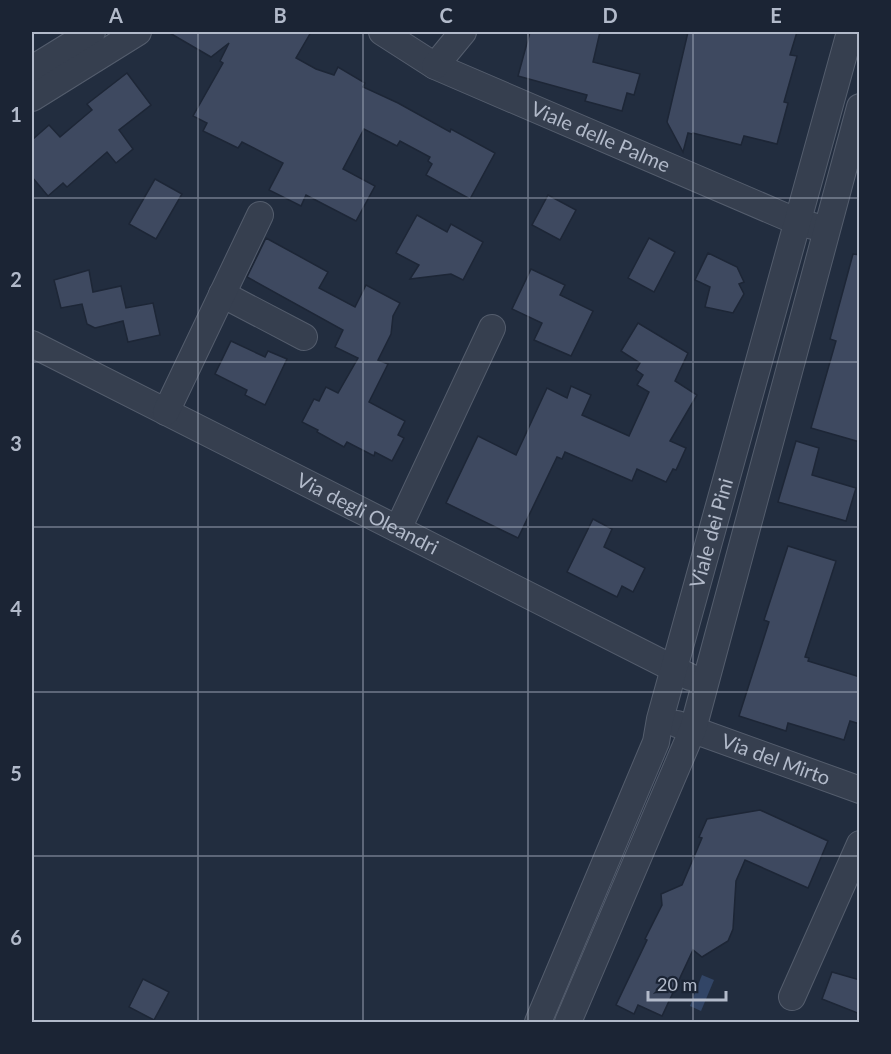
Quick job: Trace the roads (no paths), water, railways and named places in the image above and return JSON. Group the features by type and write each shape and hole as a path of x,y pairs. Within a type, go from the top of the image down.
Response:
{"street":[{"path":"32,69 93,32"},
{"path":"32,98 138,32"},
{"name":"Viale delle Palme","path":"382,32 435,66 798,222 826,229"},
{"path":"435,66 463,32"},
{"path":"852,32 860,33"},
{"name":"Viale dei Pini","path":"538,1023 656,742 660,719 852,32"},
{"name":"Viale dei Pini","path":"568,1023 693,729 860,106"},
{"path":"165,412 260,215"},
{"path":"222,294 304,337"},
{"path":"398,529 492,328"},
{"name":"Via degli Oleandri","path":"32,344 704,684"},
{"name":"Via del Mirto","path":"660,719 860,790"},
{"path":"792,997 860,844"}],"water":[{"path":"702,975 714,980 701,1011 690,1006"}]}
